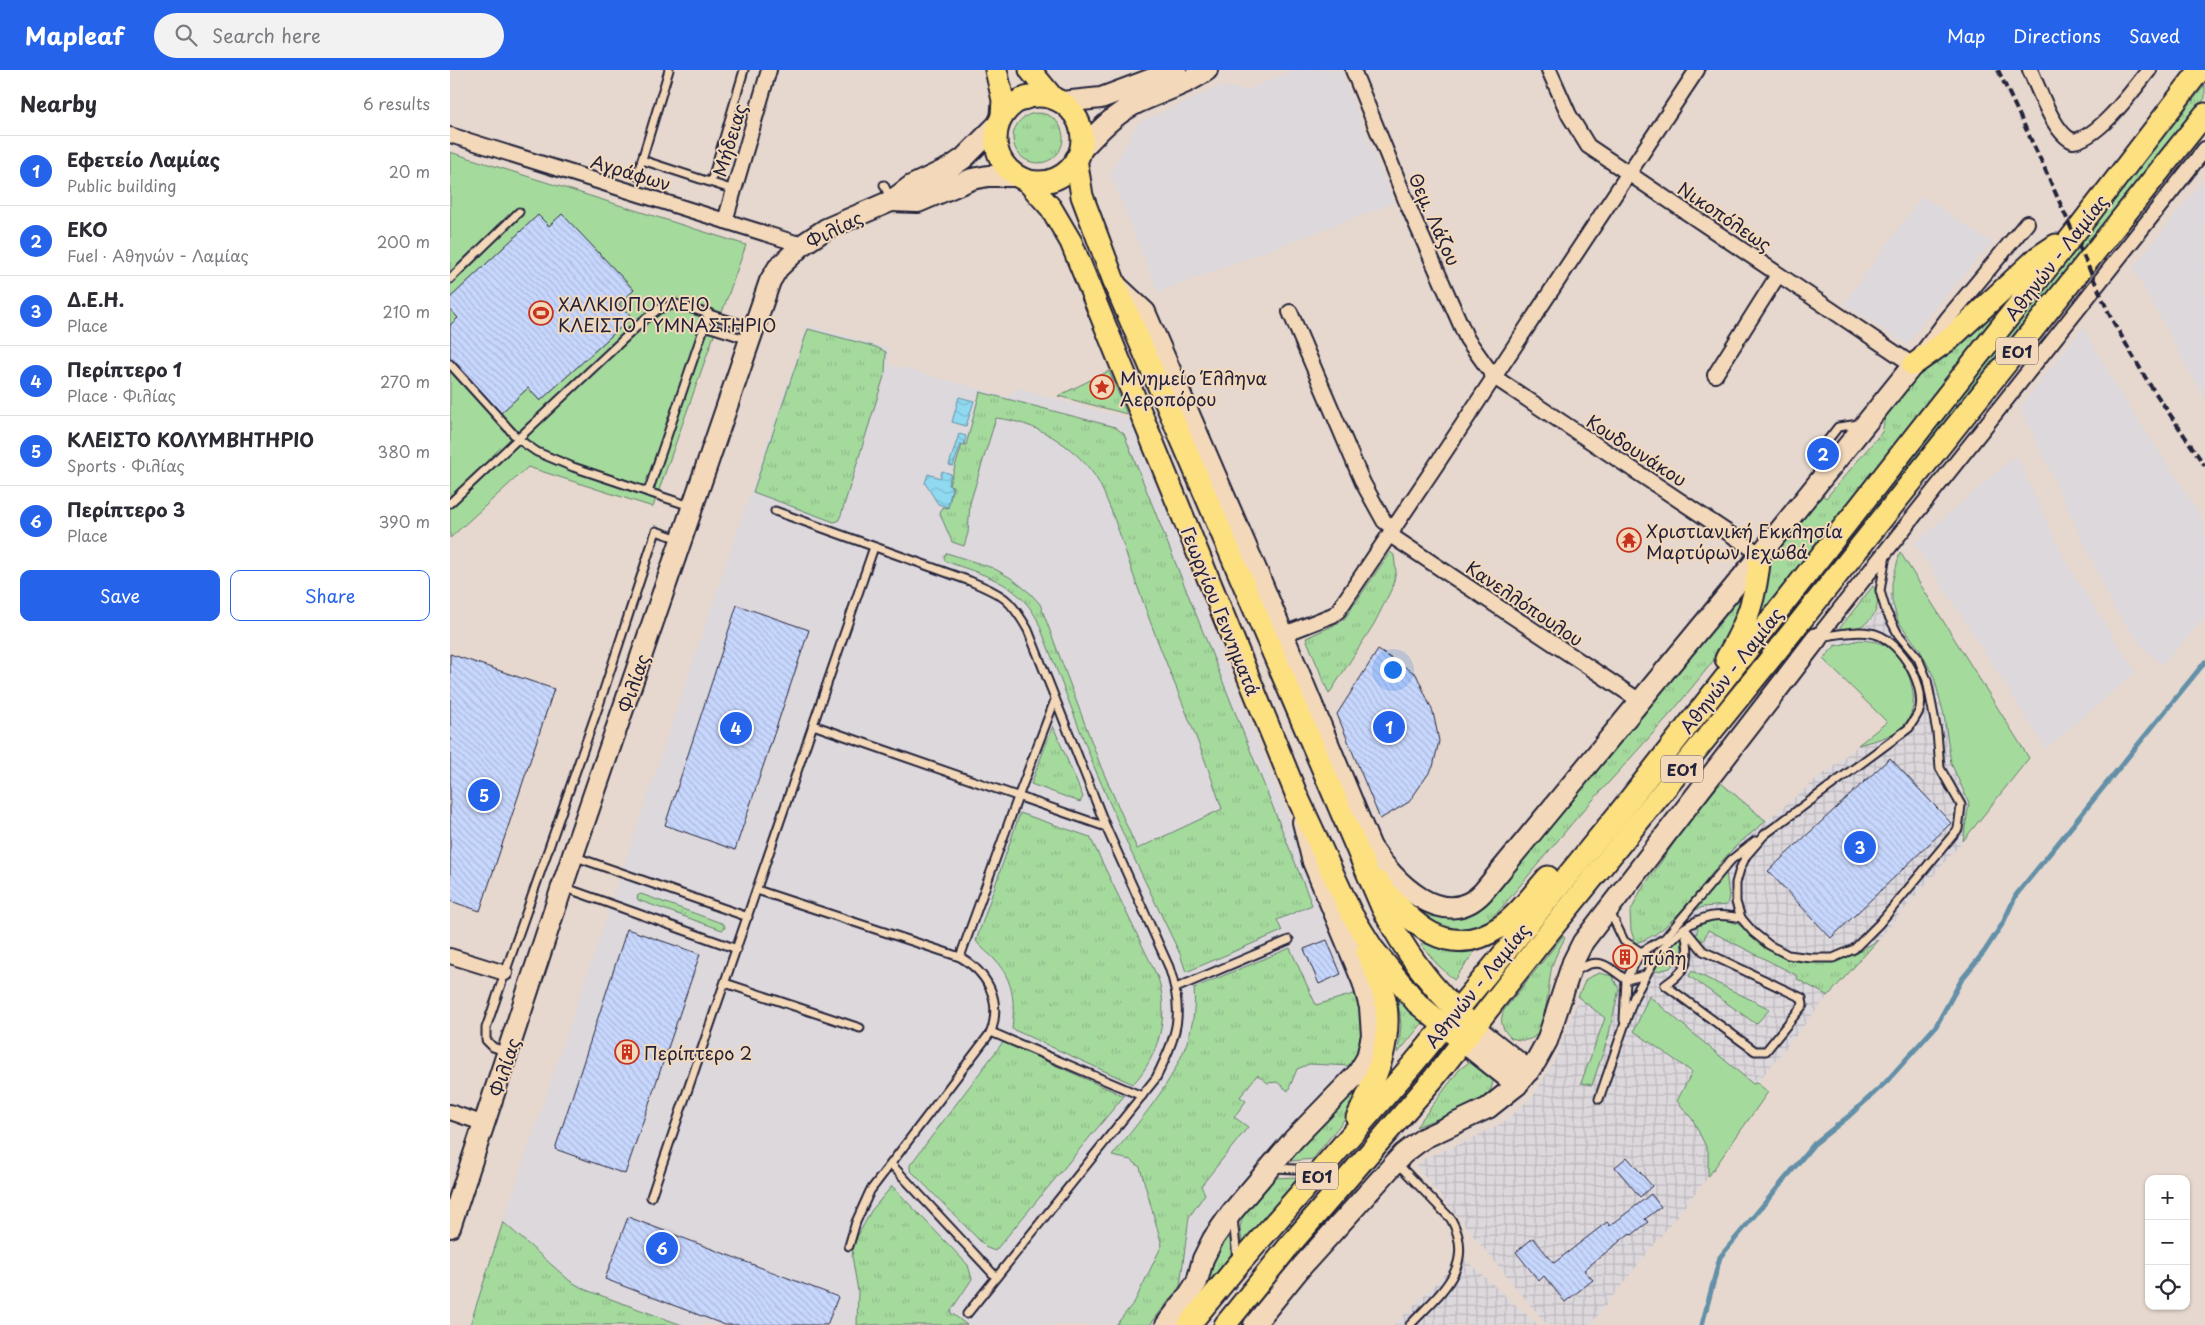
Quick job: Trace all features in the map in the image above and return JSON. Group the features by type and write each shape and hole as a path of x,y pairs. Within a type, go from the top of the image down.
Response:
{"main road":[{"name":"Γεωργίου Γεννηματά","path":"996,70 1003,100 996,139 998,153 1006,166 1022,178 1051,208 1071,242 1297,796 1352,915 1373,949 1417,1003 1450,1018"},
{"name":"Γεωργίου Γεννηματά","path":"1030,70 1057,100 1072,112 1079,124 1082,137 1078,155 1082,196 1115,284 1357,851 1398,941 1434,988 1450,1018"},
{"name":"Αθηνών - Λαμίας","path":"1189,1325 1238,1265 1322,1170 1450,1018 1649,775 2073,235 2200,70"},
{"path":"1000,120 1013,104 1028,97 1057,100"},
{"name":"Αθηνών - Λαμίας","path":"1225,1325 1270,1268 1434,1078 1588,883 1757,676 2205,114"},
{"path":"1022,178 1041,182 1055,178 1068,171 1078,155"},
{"path":"1913,365 1951,338 2038,257 2073,235"},
{"path":"1679,736 1745,623 1754,600 1760,554"},
{"path":"1357,851 1389,895 1425,930 1451,941 1479,937 1500,927 1511,918 1615,799 1629,787 1649,775"},
{"path":"1343,1145 1377,1073 1385,1048 1387,1021 1384,997 1352,915"},
{"path":"1450,1018 1468,1034"}],"street":[{"name":"Μήδειας","path":"724,221 770,70"},
{"path":"1057,100 1101,98 1176,70"},
{"path":"1078,155 1110,121 1125,110 1195,79 1207,70"},
{"name":"Θεμ. Λάζου","path":"1353,70 1407,203 1467,338 1494,376"},
{"name":"Νικοπόλεως","path":"1549,70 1569,115 1588,146 1913,365"},
{"path":"1282,635 1336,613 1392,532 1696,70"},
{"path":"2030,70 2056,125 2064,136 2073,141 2084,137 2100,125 2149,70"},
{"name":"Φιλίας","path":"450,1227 562,887 751,334 774,274 793,251 826,230 888,193 911,186 951,167 964,158 1000,120"},
{"name":"Αγράφων","path":"450,135 802,245"},
{"path":"1254,1325 1302,1266 1396,1162 1412,1147 1424,1138 1488,1108 1523,1078 1547,1040 1567,980 1583,942 1816,638 2205,150"},
{"name":"Φιλίας","path":"888,193 918,202 972,179 988,176 1022,178"},
{"path":"1115,284 1145,312 1371,847 1407,888 1428,902 1443,908 1454,908 1464,906 1479,896 1760,554 1913,365 1948,318 2027,223"},
{"path":"1715,376 1778,275"},
{"name":"Κανελλόπουλου","path":"1290,312 1363,483 1392,532 1640,701"},
{"name":"Κουδουνάκου","path":"1494,376 1760,554"},
{"path":"1166,1325 1197,1282 1203,1259 1213,1239 1232,1212 1307,1125 1358,1074 1367,1058 1372,1035 1370,1007 1363,982 1313,862 1297,796"},
{"path":"450,956 504,973"},
{"path":"1468,1034 1523,1078"},
{"path":"450,1112 485,1124"}],"lane":[{"path":"637,176 669,70"},
{"path":"711,182 744,70"},
{"path":"642,160 734,190"},
{"path":"450,279 520,212"},
{"path":"450,503 645,319 659,309 676,304 709,313 751,334"},
{"path":"648,492 709,313"},
{"path":"704,326 751,334"},
{"path":"450,364 518,439 537,452 559,462 693,507"},
{"path":"775,511 970,581 997,593 1015,607 1028,630 1106,827 1170,967 1176,988 1178,1020 1172,1045 1156,1078 967,1314"},
{"path":"508,1053 493,1047 486,1040 486,1028 504,973 600,702 656,531 682,540"},
{"path":"651,1197 874,547"},
{"path":"1766,833 1746,856 1740,869 1736,883 1736,902 1741,918 1753,932 1769,945 1788,955 1833,958 1854,949 1879,924 1958,829 1961,805 1940,768 1937,732 1927,680 1918,658 1898,634 1886,611 1880,591 1887,549"},
{"path":"1624,1028 1626,980 1641,952 1666,938 1731,860 1909,728 1920,708 1918,688 1910,667 1900,650 1885,637 1870,632 1816,638"},
{"path":"960,957 1055,700"},
{"path":"813,725 1106,827"},
{"path":"573,856 748,917"},
{"path":"562,887 737,949"},
{"path":"757,890 960,957 981,972 990,987 995,1014 991,1032 870,1191 849,1246"},
{"path":"1609,909 1624,941 1646,956 1651,965"},
{"path":"1599,1099 1634,997 1659,952 1684,928 1700,918 1724,915 1741,918"},
{"path":"1684,928 1703,951 1802,998 1803,1005 1766,1051 1755,1051 1665,985 1672,980 1688,959 1690,949 1684,928"},
{"path":"1176,988 1288,940"},
{"path":"1567,980 1580,968 1588,963 1595,962 1608,966 1626,980"},
{"path":"1626,980 1646,975"},
{"path":"725,983 860,1028"},
{"path":"991,1032 1142,1096"},
{"path":"1396,1162 1451,1219 1456,1228 1460,1246 1458,1265 1450,1282 1410,1325"},
{"path":"891,1164 996,1277"},
{"path":"1270,1168 1322,1170"},
{"path":"1232,1212 1238,1265"}],"shaded area":[{"path":"1293,70 1340,70 1394,203 1158,292 1110,174 1138,123 1221,86 1247,90"},
{"path":"2205,177 2205,400 2133,268"},
{"path":"1922,196 1992,243 1931,312 1907,345 1844,304"},
{"path":"807,325 889,348 889,364 1008,397 1017,388 1130,419 1362,1004 1363,1054 1296,1125 1214,1220 1201,1242 1182,1286 1152,1325 468,1325"},
{"path":"2083,327 2119,391 2205,523 2205,618 2162,665 2144,649 2115,610 2020,407"},
{"path":"2016,455 2068,566 2136,672 2046,749 1915,543"},
{"path":"1900,552 2029,758 1963,841 1878,940 1845,975 1757,1083 1768,1092 1708,1177 1590,1325 1547,1325 1416,1166 1425,1158 1465,1142 1507,1120 1534,1095 1555,1059 1586,979 1599,972 1612,976 1630,948 1635,921 1727,787 1767,820 1887,722 1822,658 1837,641 1858,633 1888,602"},
{"path":"1462,1257 1538,1325 1394,1325"}],"green space":[{"path":"2205,85 2205,98 1682,760 1674,754"},
{"path":"1038,113 1048,115 1056,120 1061,128 1063,138 1061,148 1056,156 1048,161 1038,163 1028,161 1020,156 1015,148 1013,138 1015,128 1020,120 1028,115"},
{"path":"450,152 746,245 653,507 528,467 450,538"},
{"path":"2027,280 1748,629 1772,554 1820,493 1826,498 1882,432 1887,409 1912,379"},
{"path":"808,329 876,347 886,352 885,373 841,515 838,521 834,522 753,492"},
{"path":"1109,371 1127,414 1058,396"},
{"path":"980,392 1115,427 1124,434 1312,905 1277,920 1282,931 1186,972 1180,954 1131,852 1095,769 1037,619 1029,606 1009,588 985,575 945,561 944,557 947,553 993,568 1011,578 1030,593 1040,604 1101,767 1137,849 1222,809 1102,488 1086,464 1076,454 1052,436 1024,424 996,418 970,503 968,533 964,546 952,542 940,514 942,507 948,508 953,486 949,485 962,445 966,445"},
{"path":"1390,552 1394,555 1396,572 1392,588 1374,624 1329,694 1306,638 1341,622 1345,618"},
{"path":"1900,552 2029,758 1963,841 1969,803 1951,763 1944,715 1934,677 1920,650 1898,621 1892,601 1892,583"},
{"path":"1749,582 1751,590 1718,655 1673,711 1574,821 1498,912 1488,920 1475,926 1459,929 1440,926 1424,918 1412,902 1439,912 1457,915 1474,911 1482,905"},
{"path":"1873,586 1876,591 1877,608 1872,618 1868,622 1854,628 1839,629"},
{"path":"1860,640 1880,643 1900,659 1910,678 1913,699 1912,709 1905,724 1893,733 1858,745 1887,722 1823,659 1835,646"},
{"path":"1053,726 1083,797 1080,802 1031,784"},
{"path":"1721,783 1766,821 1731,851 1675,917 1649,938 1635,943 1631,930 1630,913 1640,892 1690,820"},
{"path":"1020,813 1090,837 1158,978 1163,1006 1160,1034 1150,1061 1133,1084 1012,1029 1013,1001 1010,984 993,957 976,941"},
{"path":"1726,871 1729,896 1727,905 1703,907 1693,911"},
{"path":"641,894 724,924 725,928 722,930 638,900 637,896"},
{"path":"1719,918 1738,924 1771,950 1790,959 1811,962 1833,961 1854,955 1878,940 1828,996 1797,979 1798,976 1708,930 1703,941 1696,937 1699,920"},
{"path":"1681,934 1682,954 1670,968 1654,972 1663,954"},
{"path":"1563,936 1565,938 1552,966 1542,1024 1534,1037 1529,1040 1511,1038 1505,1032 1502,1025 1504,1010"},
{"path":"1423,943 1446,951 1475,949 1475,951 1454,980 1436,963 1421,944"},
{"path":"1290,948 1316,1005 1357,993 1362,1022 1362,1045 1352,1066 1309,1064 1297,1069 1288,1091 1277,1082 1268,1083 1257,1075 1240,1097 1246,1101 1234,1117 1248,1127 1201,1186 1205,1194 1189,1217 1180,1286 1150,1325 1116,1325 1135,1301 1162,1245 1140,1167 1131,1160 1112,1156 1156,1099 1170,1079 1181,1058 1189,1036 1194,1012 1194,988"},
{"path":"1692,971 1770,1009 1756,1024 1689,976"},
{"path":"1599,973 1612,976 1619,989 1608,1038 1592,1085 1581,1083 1605,1018 1578,997 1586,979"},
{"path":"1397,992 1424,1021 1398,1053 1401,1025"},
{"path":"1649,996 1753,1084 1757,1083 1768,1092 1708,1177 1708,1151 1693,1120 1677,1101 1692,1072 1634,1031"},
{"path":"1003,1042 1124,1096 995,1251 987,1248 910,1170 910,1165"},
{"path":"1472,1060 1493,1077 1489,1093 1474,1104 1416,1127 1460,1069"},
{"path":"1368,1085 1354,1107 1313,1159 1291,1161 1290,1158 1327,1113"},
{"path":"1296,1177 1296,1180 1242,1244 1240,1227 1243,1216 1275,1178"},
{"path":"892,1186 968,1265 972,1279 950,1312 967,1325 857,1325 858,1291 852,1256 854,1243 871,1211"},
{"path":"503,1222 570,1281 586,1290 682,1325 470,1325"},
{"path":"1228,1237 1231,1244 1231,1252 1228,1261 1223,1271 1198,1304 1207,1263"}],"water":[{"path":"959,397 974,401 966,426 952,422"},
{"path":"959,434 966,436 964,445 961,444 953,466 949,465"},
{"path":"942,471 951,474 948,485 952,487 948,507 938,504 925,483 928,474 940,478"}],"building":[{"name":"ΧΑΛΚΙΟΠΟΥΛΕΙΟ ΚΛΕΙΣΤΟ ΓΥΜΝΑΣΤΗΡΙΟ","path":"562,214 634,290 619,304 632,317 540,401 528,388 501,413 450,359 450,325 458,318 450,309 450,298 538,215 549,226"},
{"path":"737,605 809,630 735,850 665,825"},
{"path":"1378,650 1416,674 1433,712 1439,741 1433,767 1409,802 1380,819 1337,714"},
{"path":"450,654 554,689 480,911 450,901"},
{"path":"1890,758 1951,823 1831,938 1768,871"},
{"name":"Περίπτερο 2","path":"627,929 700,954 625,1174 555,1149"},
{"path":"1327,940 1341,974 1319,984 1304,949"},
{"path":"1627,1157 1652,1186 1640,1197 1615,1167"},
{"path":"1651,1194 1661,1207 1645,1219 1648,1222 1632,1235 1630,1233 1584,1270 1593,1280 1565,1302 1544,1276 1539,1281 1516,1252 1533,1238 1554,1263 1607,1222 1610,1226"},
{"path":"628,1217 838,1297 827,1325 725,1325 605,1279"}],"waterway":[{"path":"1702,1325 1720,1257 1814,1144 1849,1116 1886,1082 1936,1026 1962,979 1984,952 2003,923 2016,895 2205,662"}],"railway":[{"path":"1998,70 2044,167 2111,318 2148,382 2205,466"}],"place":[{"name":"ΧΑΛΚΙΟΠΟΥΛΕΙΟ ΚΛΕΙΣΤΟ ΓΥΜΝΑΣΤΗΡΙΟ","path":"541,313"},
{"name":"Μνημείο Έλληνα Αεροπόρου","path":"1102,387"},
{"name":"EKO","path":"1823,454"},
{"name":"Χριστιανική Εκκλησία Μαρτύρων Ιεχωβά","path":"1629,540"},
{"name":"Εφετείο Λαμίας","path":"1389,727"},
{"name":"Περίπτερο 1","path":"736,728"},
{"name":"ΚΛΕΙΣΤΟ ΚΟΛΥΜΒΗΤΗΡΙΟ","path":"484,795"},
{"name":"Δ.Ε.Η.","path":"1860,847"},
{"name":"πύλη","path":"1625,957"},
{"name":"Περίπτερο 2","path":"627,1052"},
{"name":"Περίπτερο 3","path":"662,1248"}]}
